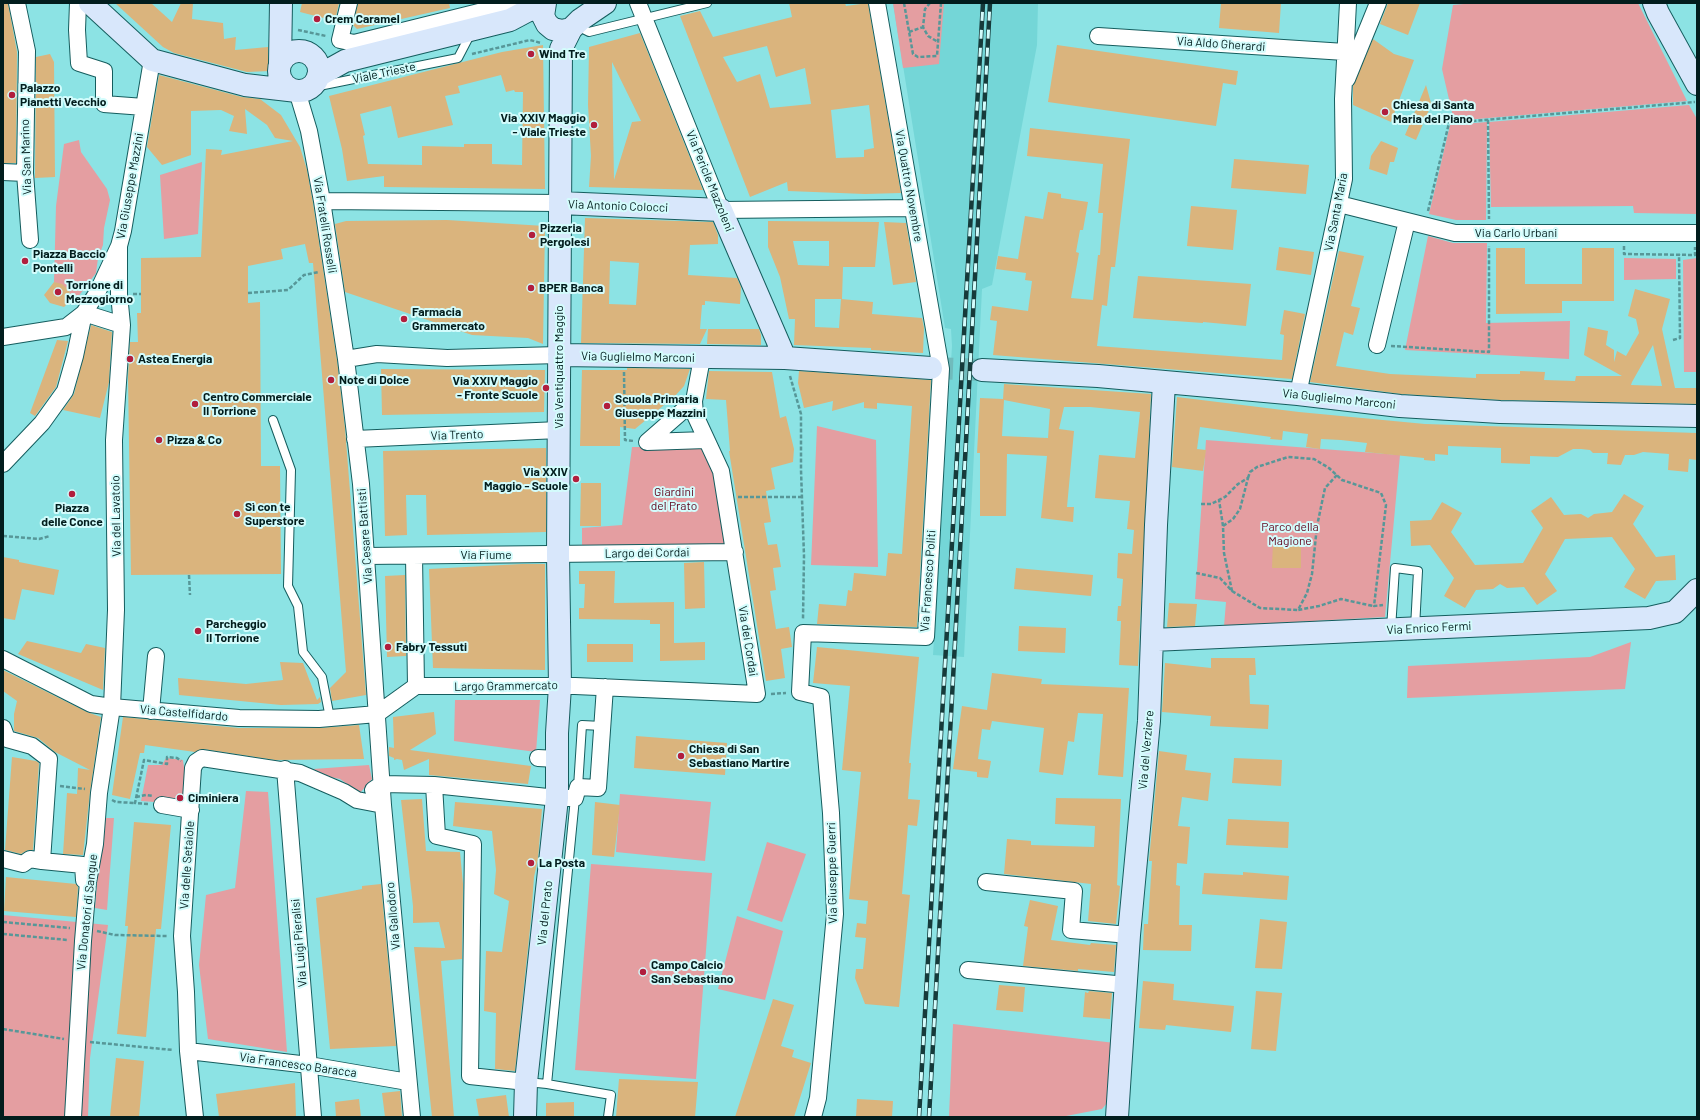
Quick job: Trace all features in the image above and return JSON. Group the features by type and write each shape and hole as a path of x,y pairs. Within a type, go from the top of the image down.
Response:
{"street":[{"name":"Via San Marino","path":"17,3 27,52 25,173 30,240"},
{"path":"78,3 77,30 79,63 104,71 104,104 144,107"},
{"path":"90,3 152,60 245,85 308,85"},
{"path":"281,3 279,77 285,86 308,85"},
{"path":"348,51 349,3"},
{"name":"Viale Trieste","path":"308,85 348,51 512,12 527,11 562,21 605,3"},
{"name":"Via Pericle Mazzoleni","path":"638,3 721,210 785,358"},
{"name":"Via Quattro Novembre","path":"877,3 913,208 936,368"},
{"name":"Via Santa Maria","path":"1298,394 1344,179 1345,156 1343,90 1348,3"},
{"path":"1343,90 1378,3"},
{"path":"1654,3 1697,84"},
{"name":"Viale Trieste","path":"305,52 348,51 473,30 512,12"},
{"name":"Via Ventiquattro Maggio","path":"560,686 558,554 562,21"},
{"name":"Via Fratelli Rosselli","path":"281,25 317,63 308,85 309,131 322,201 346,359"},
{"name":"Via Aldo Gherardi","path":"1098,36 1344,52"},
{"path":"245,85 261,82 279,67 289,53 305,52"},
{"name":"Via Giuseppe Mazzini","path":"3,337 66,327 84,313 97,293 119,246 132,184 152,60"},
{"path":"3,172 25,173"},
{"name":"Via Antonio Colocci","path":"322,201 560,203 721,210 913,208"},
{"name":"Via Carlo Urbani","path":"1339,204 1455,233 1696,232"},
{"path":"1377,346 1407,221"},
{"name":"Via del Lavatoio","path":"112,707 116,610 114,440 122,325 118,294 119,246"},
{"path":"3,464 42,423 65,391 75,356 84,313 122,325"},
{"name":"Via Guglielmo Marconi","path":"346,359 377,354 446,358 559,355 785,358 936,368"},
{"name":"Via dei Cordai","path":"605,687 757,694 721,471 695,415 694,401 702,358"},
{"name":"Via Cesare Battisti","path":"346,359 361,484 377,714"},
{"name":"Via Francesco Politi","path":"803,634 926,637 936,368"},
{"name":"Via Guglielmo Marconi","path":"982,370 1098,376 1298,394 1400,406 1492,412 1697,416"},
{"name":"Via del Verziere","path":"1117,1117 1129,935 1149,720 1156,525 1164,383"},
{"path":"647,442 694,401"},
{"name":"Via Trento","path":"355,439 559,430"},
{"path":"647,442 706,440"},
{"name":"Largo dei Cordai","path":"558,554 735,552"},
{"name":"Via Fiume","path":"366,556 558,554"},
{"path":"377,714 416,686 414,556"},
{"name":"Via Enrico Fermi","path":"1152,640 1649,618 1675,612 1697,590"},
{"path":"800,692 803,634"},
{"path":"151,710 156,656"},
{"name":"Via Castelfidardo","path":"3,659 91,704 239,718 330,718 377,714"},
{"name":"Largo Grammercato","path":"416,686 605,687"},
{"name":"Via del Prato","path":"525,1117 537,1083 570,794 547,759 560,686"},
{"path":"357,800 382,784 434,785 570,794 598,788 605,687"},
{"name":"Via Giuseppe Guerri","path":"800,692 821,696 831,812 835,914 818,1098 814,1117"},
{"name":"Via Donatori di Sangue","path":"73,1117 83,935 88,882 95,844 92,791 112,707"},
{"name":"Via Gallodoro","path":"377,714 383,805 412,1117"},
{"path":"3,728 7,739 32,746 49,759 43,857"},
{"path":"194,768 196,762 202,758 211,761 300,773 357,800 383,805"},
{"name":"Via delle Setaiole","path":"194,768 182,936 188,1051 195,1117"},
{"name":"Via Luigi Pieralisi","path":"284,770 313,1117"},
{"path":"434,785 437,836 472,844 470,1076 537,1083"},
{"path":"162,805 191,810"},
{"path":"3,859 23,864 30,859 43,857 84,865 84,880 88,882"},
{"path":"986,882 1074,891 1071,930 1129,935"},
{"path":"968,970 1126,985"},
{"name":"Via Francesco Baracca","path":"188,1051 309,1065 408,1082"}],"lane":[{"path":"562,21 589,32 707,3"},
{"path":"458,58 473,30"},
{"name":"Viale Trieste","path":"308,85 458,58"},
{"path":"273,420 291,470 288,586 298,606 303,652 322,677 330,718"},
{"path":"1391,630 1395,568 1418,571 1415,628"},
{"path":"537,1083 611,1095 608,1117"}],"path":[{"path":"904,3 913,54 918,57 937,56 941,3"},
{"path":"930,3 924,9 923,27 928,36 938,42"},
{"path":"458,58 530,40 562,21"},
{"path":"281,25 348,51"},
{"path":"909,32 923,27"},
{"path":"1425,225 1449,123 1697,102"},
{"path":"1377,346 1489,352 1488,120"},
{"path":"1624,233 1624,254 1695,254 1696,232"},
{"path":"1673,340 1680,338 1679,254"},
{"path":"248,293 288,290 304,275 332,269"},
{"path":"624,356 625,440 647,442"},
{"path":"785,358 801,414 804,556 803,634"},
{"path":"1223,526 1233,519 1240,508 1250,472 1257,467 1288,457 1314,459 1342,480 1381,493 1386,505 1374,606"},
{"path":"1298,610 1307,592 1312,574 1317,526 1326,488 1336,475"},
{"path":"1201,504 1211,504 1225,497 1238,484 1248,478"},
{"path":"726,497 802,497"},
{"path":"1219,500 1223,526 1224,553 1232,591"},
{"path":"3,536 39,539 50,536"},
{"path":"1196,573 1220,578 1232,591 1260,608 1298,610 1319,606 1341,599 1374,606 1393,604"},
{"path":"189,575 190,595"},
{"path":"757,694 800,692"},
{"path":"135,803 144,760 167,764 167,757 177,758 194,768"},
{"path":"47,786 92,791 116,802 162,805"},
{"path":"3,922 83,935"},
{"path":"3,934 182,936"},
{"path":"3,1029 76,1041 188,1051"}],"shaded area":[{"path":"893,3 1038,3 1037,45 992,285 982,289 964,657 933,655 952,346 951,329 945,328"}],"green space":[{"path":"893,3 944,3 939,64 903,68"},
{"path":"1474,3 1638,3 1687,101 1454,121 1442,69 1453,5"},
{"path":"1689,105 1697,119 1697,214 1634,213 1633,206 1491,207 1489,122"},
{"path":"1487,122 1486,220 1456,220 1429,214 1450,125"},
{"path":"79,140 81,152 107,189 110,200 104,228 103,245 98,258 96,273 78,297 69,302 71,295 68,289 54,282 56,206 64,144"},
{"path":"202,162 198,234 164,239 160,175"},
{"path":"1428,236 1453,243 1487,243 1486,323 1570,321 1569,359 1405,350"},
{"path":"1624,258 1676,259 1676,279 1624,280"},
{"path":"1697,258 1697,372 1684,372 1683,260"},
{"path":"817,426 876,440 878,567 811,565"},
{"name":"Parco della Magione","path":"1206,440 1400,455 1385,617 1224,626 1226,602 1195,599"},
{"name":"Giardini del Prato","path":"632,447 706,447 718,472 729,548 582,549 582,528 622,525"},
{"path":"1631,642 1625,689 1407,698 1408,666 1590,657"},
{"path":"455,700 540,700 536,752 454,741"},
{"path":"166,758 183,760 185,775 184,798 182,804 141,801 148,765 162,765"},
{"path":"369,765 372,779 360,793 340,779 330,777 313,769"},
{"path":"246,791 268,792 287,1052 208,1039 199,965 206,895 235,888"},
{"path":"620,794 711,802 705,861 616,852"},
{"path":"102,818 114,818 107,910 95,908"},
{"path":"767,842 806,854 782,922 747,910"},
{"name":"Campo Calcio San Sebastiano","path":"591,864 712,873 696,1079 575,1070"},
{"path":"3,915 108,925 90,1058 88,1117 3,1117"},
{"path":"737,916 783,931 765,1000 718,989"},
{"path":"953,1024 1115,1043 1111,1098 1102,1109 1061,1117 949,1116"}],"building":[{"name":"Palazzo Pianetti Vecchio","path":"3,3 8,3 17,52 16,163 3,163"},
{"path":"115,3 151,3 172,22 181,3 193,3 192,19 223,23 224,39 236,37 235,50 268,47 268,63 270,71 247,72 174,53 163,47"},
{"path":"302,3 339,3 335,21 300,12"},
{"path":"358,3 449,3 450,8 357,29 353,25"},
{"path":"789,3 845,3 846,6 868,3 901,193 865,194 788,191 787,182 750,197 680,16 700,11 713,37 792,17","holes":["767,46 776,77 805,68 811,104 770,108 760,74 737,82 723,57","869,105 874,148 864,150 864,157 836,158 831,110"]},
{"path":"1221,3 1281,3 1279,33 1219,28"},
{"path":"1388,3 1420,3 1408,35 1380,24"},
{"path":"640,33 703,190 589,187 591,156 588,105 589,47","holes":["612,62 641,121 632,122 614,180"]},
{"name":"Chiesa di Santa Maria del Piano","path":"1373,39 1394,54 1414,60 1391,122 1353,105 1353,86"},
{"path":"543,45 545,189 384,187 384,176 347,181 342,149 329,96 502,52","holes":["501,75 506,92 514,90 515,92 523,92 522,165 492,164 492,144 464,144 464,147 422,146 422,165 368,164 363,136 365,135 360,114 391,106 398,138 453,125 445,96 460,93 458,86"]},
{"path":"1057,45 1238,71 1236,85 1223,83 1216,126 1048,102"},
{"path":"50,54 54,62 55,177 35,178 36,57"},
{"name":"Centro Commerciale Il Torrione","path":"159,75 242,97 260,99 281,115 300,147 307,170 313,203 337,360 345,428 366,695 332,701 330,688 346,672 313,263 309,263 305,244 281,249 283,259 248,266 248,303 260,302 261,466 280,466 281,574 131,575 128,377 130,342 138,342 137,313 141,313 141,258 201,257 206,149 222,150 221,155 293,141 275,138 267,125 245,109 247,134 229,131 234,116 221,110 191,111 191,155 162,165 147,147"},
{"path":"1426,85 1431,103 1416,140 1405,135"},
{"path":"1030,128 1130,139 1115,267 1111,267 1107,306 1102,305 1097,346 1282,360 1284,335 1280,334 1284,310 1305,314 1292,379 993,355 997,321 990,320 992,306 1028,311 1032,281 1025,280 1026,273 996,269 998,256 1018,259 1025,216 1043,219 1048,192 1061,194 1061,198 1088,202 1083,230 1080,230 1076,252 1079,253 1071,298 1093,300 1098,255 1100,255 1103,213 1098,213 1103,164 1027,156"},
{"path":"1381,141 1398,148 1394,162 1390,162 1387,175 1369,169 1371,156"},
{"path":"1234,159 1309,165 1306,194 1231,188"},
{"path":"1191,206 1237,210 1233,250 1187,246"},
{"path":"585,218 713,222 718,235 718,244 690,245 688,275 737,278 741,287 740,304 705,301 705,305 702,305 700,329 707,329 700,344 581,343","holes":["610,261 639,263 636,305 609,304"]},
{"path":"447,220 545,226 543,344 528,338 472,335 345,292 335,224 346,221"},
{"path":"768,221 879,222 875,267 843,267 841,299 873,302 872,314 922,318 924,328 923,353 871,350 871,348 794,345 795,319 789,319 780,277 768,247","holes":["793,241 829,241 829,266 798,265","815,299 841,299 839,328 815,327"]},
{"path":"884,222 906,223 916,282 893,285"},
{"path":"1279,247 1314,252 1311,275 1276,270"},
{"path":"1496,248 1525,248 1525,284 1582,284 1582,248 1614,248 1614,301 1562,301 1562,313 1496,314"},
{"path":"1339,251 1364,256 1351,306 1360,308 1353,335 1344,332 1336,366 1390,374 1476,378 1476,374 1520,374 1520,371 1545,372 1544,380 1575,381 1576,376 1622,376 1584,355 1588,327 1608,331 1606,345 1614,350 1614,362 1617,351 1626,356 1639,333 1636,319 1628,316 1635,289 1670,299 1662,329 1675,388 1697,388 1697,404 1500,400 1401,394 1310,382","holes":["1653,345 1662,386 1631,385"]},
{"path":"1138,276 1251,284 1246,326 1133,318"},
{"name":"Torrione di Mezzogiorno","path":"54,282 62,284 68,289 71,295 69,302 64,307 50,303 44,295"},
{"path":"91,325 112,332 109,382 100,418 63,410 74,394"},
{"path":"708,329 759,329 761,335 761,345 707,344"},
{"path":"57,340 68,341 56,387 35,416 30,413"},
{"path":"627,368 690,369 684,386 675,396 635,429 620,427 620,446 580,446 582,370 627,370"},
{"path":"381,369 545,370 544,412 382,415"},
{"path":"709,371 772,372 780,418 786,416 794,449 793,462 771,468 775,489 766,491 771,522 764,523 768,545 777,544 781,567 773,568 776,590 770,591 776,629 789,627 792,647 781,649 785,678 766,681 729,451 726,400 706,399"},
{"path":"799,371 931,380 917,627 817,624 819,604 846,606 848,590 852,591 854,573 886,576 888,553 902,554 912,406 877,403 877,409 864,408 864,402 832,411 833,401 804,408 798,383"},
{"path":"1004,384 1151,394 1138,666 1119,665 1121,621 1117,621 1118,606 1121,606 1123,579 1117,578 1118,553 1132,554 1134,530 1127,529 1130,501 1095,498 1099,455 1135,458 1140,412 1090,407 1064,407 1059,429 1074,431 1067,507 1074,507 1073,522 1041,518 1047,456 1007,454 1006,516 980,516 980,453 977,453 980,398 1003,399","holes":["1004,400 1050,409 1048,438 1002,436"]},
{"path":"1177,397 1299,412 1425,424 1697,433 1697,460 1689,459 1688,472 1668,470 1669,454 1643,452 1634,455 1625,455 1621,465 1607,464 1608,453 1593,453 1590,450 1573,449 1558,457 1530,456 1530,464 1501,463 1501,448 1448,446 1448,455 1435,454 1435,461 1424,460 1424,458 1365,452 1367,443 1341,440 1321,439 1320,449 1306,447 1308,434 1283,431 1282,440 1270,439 1271,437 1200,427 1197,449 1206,450 1203,471 1172,467"},
{"path":"546,448 546,532 427,535 426,495 406,495 407,535 385,536 383,451"},
{"path":"581,483 601,483 601,526 580,526"},
{"path":"1624,494 1644,506 1633,524 1656,557 1675,555 1676,580 1656,581 1645,599 1624,587 1635,569 1612,537 1565,539 1545,574 1557,591 1537,605 1524,587 1507,588 1500,584 1493,589 1476,590 1465,608 1444,596 1454,578 1430,545 1411,546 1410,521 1431,520 1442,502 1462,513 1451,532 1475,565 1523,563 1543,528 1531,511 1551,497 1564,515 1581,514 1588,518 1594,514 1612,512"},
{"path":"1273,541 1301,541 1301,568 1272,568"},
{"path":"3,557 19,560 19,562 59,570 54,595 22,589 15,620 3,618"},
{"path":"704,562 705,608 685,609 684,563"},
{"path":"545,564 545,670 433,668 429,569"},
{"path":"1016,568 1093,575 1091,596 1014,589"},
{"path":"579,571 615,571 614,603 674,602 674,643 705,642 705,660 660,661 660,624 650,624 650,620 579,619 579,608 584,608 585,584 579,584"},
{"path":"405,575 406,656 387,657 385,576"},
{"path":"1169,603 1197,604 1195,626 1167,627"},
{"path":"1019,626 1066,628 1065,653 1018,651"},
{"path":"27,641 81,653 86,644 105,648 103,690 18,654"},
{"path":"587,644 633,644 633,662 587,662"},
{"path":"817,647 919,657 909,763 911,763 908,799 920,800 917,826 908,825 902,894 910,895 899,1007 865,1004 855,978 856,969 863,969 866,938 855,937 857,923 866,924 868,901 849,899 861,772 842,770 850,686 813,683"},
{"path":"1211,658 1255,658 1256,675 1249,675 1250,704 1269,705 1268,729 1210,726 1211,716 1162,712 1165,663 1211,668"},
{"path":"280,662 303,663 317,700 320,697 321,702 318,704 281,705 179,695 178,678 246,684 283,680"},
{"path":"3,670 87,712 101,717 90,792 83,855 63,854 67,793 77,794 78,768 90,770 55,752 38,738 14,731 14,714 17,701 3,691"},
{"path":"992,673 1042,679 1041,684 1129,688 1123,777 1098,775 1103,714 1078,713 1074,742 1068,741 1063,775 1039,772 1044,728 992,721 990,730 982,729 978,759 991,761 988,778 977,777 977,772 953,769 962,706 987,710"},
{"path":"434,712 436,734 410,750 531,766 528,784 429,775 429,759 404,770 402,760 394,760 394,758 389,756 389,747 394,748 393,717"},
{"path":"123,717 239,728 319,728 359,725 364,759 275,760 203,749 195,752 145,745 144,753 140,753 130,799 112,795"},
{"name":"Chiesa di San Sebastiano Martire","path":"636,736 727,743 725,775 634,768"},
{"path":"1159,751 1187,755 1185,770 1211,773 1208,801 1182,797 1178,826 1190,827 1187,864 1177,863 1176,885 1180,886 1179,925 1192,925 1191,951 1143,950 1144,924 1148,924 1152,861 1149,861"},
{"path":"12,757 36,761 39,763 33,850 28,850 21,854 5,850"},
{"path":"1234,758 1282,760 1281,786 1232,783"},
{"path":"1056,798 1121,799 1117,885 1120,886 1116,924 1088,921 1091,884 1004,874 1007,839 1031,841 1031,845 1094,847 1095,826 1055,824"},
{"path":"422,799 426,851 460,852 463,884 462,959 441,961 454,1117 432,1117 414,947 445,948 439,922 413,923 413,906 401,800"},
{"path":"455,802 542,809 515,1071 495,1069 496,1013 484,1011 486,951 502,952 509,901 494,894 496,870 492,831 453,826"},
{"path":"595,802 620,805 614,857 592,855"},
{"path":"1228,819 1289,822 1288,848 1226,845"},
{"path":"134,822 171,825 161,929 156,929 146,1037 117,1034 128,926 125,926"},
{"path":"1243,872 1289,876 1287,900 1202,894 1204,873 1243,875"},
{"path":"6,877 76,884 78,887 76,917 4,911"},
{"path":"381,884 396,1046 330,1049 316,898 362,889 362,886"},
{"path":"1030,900 1058,906 1051,940 1090,945 1091,943 1116,945 1114,972 1078,969 1078,971 1023,966 1028,927 1024,926"},
{"path":"1260,919 1287,922 1282,969 1255,968"},
{"path":"1143,981 1174,984 1173,1000 1234,1006 1231,1032 1166,1025 1165,1030 1139,1028"},
{"path":"999,985 1025,987 1023,1012 996,1010"},
{"path":"1089,991 1112,993 1110,1019 1083,1017 1085,992 1088,993"},
{"path":"1256,991 1282,993 1276,1051 1251,1049"},
{"path":"773,999 794,1005 781,1046 794,1050 792,1057 811,1063 794,1117 735,1117"},
{"path":"116,1058 144,1061 139,1117 110,1117"},
{"path":"619,1079 698,1082 695,1117 616,1117"},
{"path":"295,1083 296,1117 219,1117 216,1094"},
{"path":"400,1091 402,1117 385,1117 382,1093"},
{"path":"506,1095 509,1117 479,1117 476,1099"},
{"path":"359,1099 361,1117 336,1117 335,1102"},
{"path":"857,1099 893,1101 892,1117 856,1117"},
{"path":"574,1102 574,1117 546,1117 546,1103"}],"tunnel":[{"path":"931,368 982,370"}],"railway":[{"path":"919,1117 983,3"},
{"path":"929,1117 990,3"}],"place":[{"name":"Crem Caramel","path":"317,19"},
{"name":"Wind Tre","path":"531,54"},
{"name":"Palazzo Pianetti Vecchio","path":"12,95"},
{"name":"Chiesa di Santa Maria del Piano","path":"1385,112"},
{"name":"Via XXIV Maggio - Viale Trieste","path":"594,125"},
{"name":"Pizzeria Pergolesi","path":"532,235"},
{"name":"Piazza Baccio Pontelli","path":"25,261"},
{"name":"BPER Banca","path":"531,288"},
{"name":"Torrione di Mezzogiorno","path":"58,292"},
{"name":"Farmacia Grammercato","path":"404,319"},
{"name":"Astea Energia","path":"130,359"},
{"name":"Note di Dolce","path":"331,380"},
{"name":"Via XXIV Maggio - Fronte Scuole","path":"546,388"},
{"name":"Centro Commerciale Il Torrione","path":"195,404"},
{"name":"Scuola Primaria Giuseppe Mazzini","path":"607,406"},
{"name":"Pizza & Co","path":"159,440"},
{"name":"Via XXIV Maggio - Scuole","path":"576,479"},
{"name":"Piazza delle Conce","path":"72,494"},
{"name":"Sì con te Superstore","path":"237,514"},
{"name":"Parcheggio Il Torrione","path":"198,631"},
{"name":"Fabry Tessuti","path":"388,647"},
{"name":"Chiesa di San Sebastiano Martire","path":"681,756"},
{"name":"Ciminiera","path":"180,798"},
{"name":"La Posta","path":"531,863"},
{"name":"Campo Calcio San Sebastiano","path":"643,972"}]}
